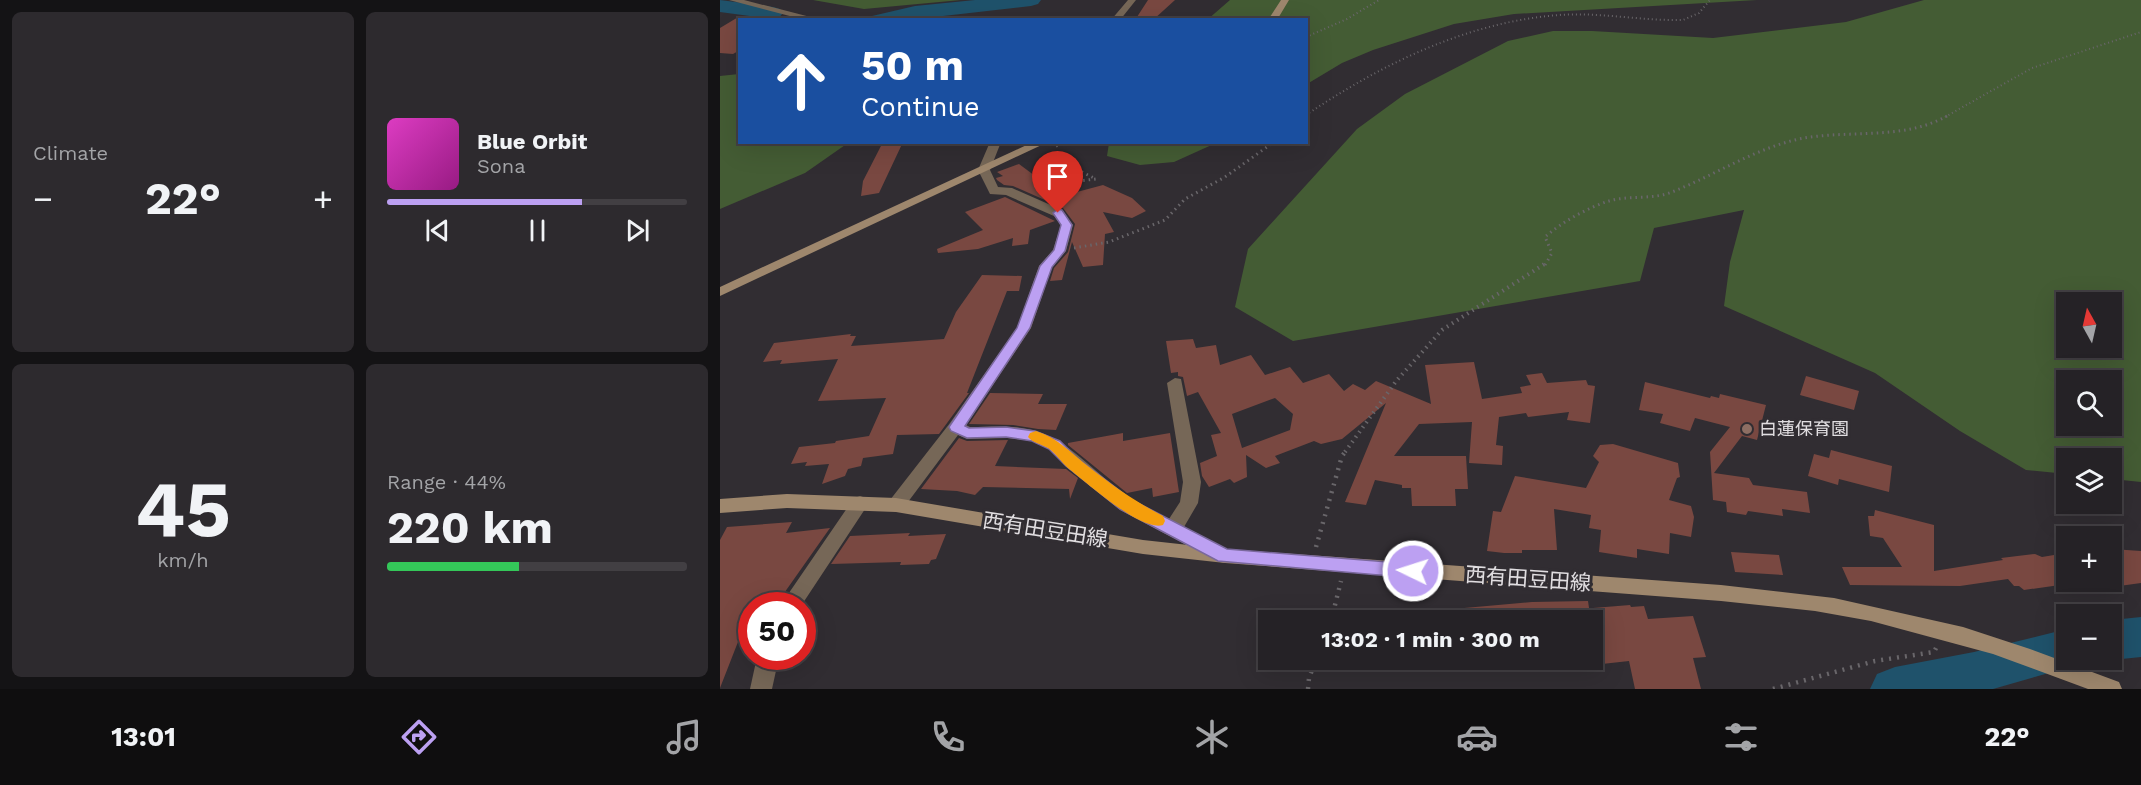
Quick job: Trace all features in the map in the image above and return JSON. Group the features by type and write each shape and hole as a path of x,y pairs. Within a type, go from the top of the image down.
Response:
{"main road":[{"path":"1273,18 1285,0"},
{"path":"720,292 1039,144"},
{"name":"西有田豆田線","path":"720,506 787,501 896,505 1143,546 1225,556 1802,601 1869,612 1955,633 2109,688"}],"street":[{"path":"733,0 810,18"},
{"path":"1117,18 1132,0"},
{"path":"896,505 956,427 1024,328 1046,266 1059,251 1066,225 1058,213 1008,191 994,190 984,170 995,144"},
{"path":"1173,529 1189,503 1191,482 1175,383"},
{"path":"956,427 967,433 1006,432 1035,436 1055,445 1072,462 1126,505 1225,556"},
{"path":"800,592 860,503"},
{"path":"761,689 765,670"}],"path":[{"path":"1308,36 1347,19 1379,0"},
{"path":"1308,114 1328,99 1379,71 1421,52 1473,33 1560,15 1683,20 1707,8 1710,0"},
{"path":"1312,561 1342,456 1397,380 1442,330 1545,265 1552,253 1545,237 1558,226 1609,201 1670,193 1750,155 1800,139 1899,131 1929,126 2032,68 2141,33"},
{"path":"1028,187 1096,179 1044,155 1063,144"},
{"path":"1059,251 1109,242 1165,220 1185,199 1225,177 1271,144"},
{"path":"1334,610 1345,564"},
{"path":"1773,689 1875,661 1934,652 1955,633"},
{"path":"1308,689 1308,678 1312,670"}],"green space":[{"path":"813,0 961,0 864,9"},
{"path":"1230,0 1757,0 1514,14 1454,24 1373,50 1342,63 1308,83 1308,18 1209,18"},
{"path":"1924,0 2141,0 2141,482 2122,480 2122,448 2056,448 2056,473 2026,470 1960,431 1875,373 1724,306 1730,262 1744,210 1654,228 1640,281 1293,341 1235,307 1248,249 1357,129 1405,94 1508,41 1553,31 1713,38 1846,22"},
{"path":"738,74 738,144 847,144 805,173 720,209 720,76"},
{"path":"1109,144 1214,144 1174,162 1140,165 1107,156"}],"building":[{"path":"1148,0 1175,0 1155,18 1136,18"},
{"path":"740,16 738,18 738,51 733,54 720,53 720,28"},
{"path":"882,144 902,144 879,193 861,196 863,181"},
{"path":"1019,164 1062,196 1103,185 1132,198 1146,211 1132,218 1103,212 1114,232 1105,234 1103,265 1083,267 1072,242 1062,280 1050,281 1054,268 1068,252 1075,224 1063,208 1013,186 1004,185 997,180 996,178 1003,176 997,172"},
{"path":"1005,197 1055,221 1030,230 1028,244 1012,246 1013,238 978,249 938,253 937,249 983,230 965,212"},
{"path":"982,275 1022,276 1019,291 1007,291 967,393 969,393 939,434 897,435 893,454 863,458 861,466 848,469 845,476 822,484 829,464 805,466 807,462 791,464 799,447 869,436 886,398 818,401 838,359 780,364 782,360 763,362 774,343 851,334 850,336 856,336 851,346 944,339 956,312"},
{"path":"1193,339 1196,348 1216,345 1220,365 1251,355 1265,375 1290,367 1303,383 1329,374 1344,391 1353,384 1365,390 1376,381 1431,404 1425,365 1474,362 1482,399 1522,393 1520,387 1531,385 1526,375 1542,373 1547,383 1586,380 1588,385 1595,386 1590,423 1567,420 1569,412 1528,417 1526,413 1499,417 1496,445 1503,446 1502,465 1469,463 1472,422 1419,424 1394,456 1466,456 1468,489 1455,489 1456,506 1412,506 1411,488 1402,488 1402,485 1375,480 1366,505 1345,502 1386,403 1342,439 1321,444 1314,441 1275,456 1280,463 1266,468 1246,455 1247,477 1234,483 1230,479 1209,487 1202,476 1200,463 1217,456 1211,435 1221,433 1198,392 1187,396 1183,377 1178,376 1178,372 1171,373 1166,341","holes":["1275,398 1293,414 1290,430 1242,448 1232,414"]},
{"path":"1806,376 1859,391 1854,410 1800,395"},
{"path":"1645,382 1710,398 1711,396 1719,398 1720,394 1766,405 1757,440 1742,436 1714,473 1749,478 1753,485 1807,492 1810,513 1782,509 1783,516 1748,511 1746,515 1727,512 1726,502 1713,500 1710,452 1730,427 1695,418 1690,431 1660,423 1663,414 1639,410"},
{"path":"990,393 1043,394 1038,404 1067,404 1056,430 1013,425 969,424"},
{"path":"1123,433 1123,441 1170,433 1179,492 1153,497 1152,488 1127,493 1068,445 1068,443"},
{"path":"959,438 967,441 1008,440 995,466 1066,469 1078,478 1070,499 1069,489 983,487 975,495 957,491 921,489"},
{"path":"1613,444 1678,463 1680,477 1677,478 1669,500 1691,506 1694,517 1691,537 1670,533 1669,554 1637,549 1637,558 1599,552 1601,530 1589,528 1591,515 1554,509 1557,550 1522,550 1522,553 1487,551 1493,511 1501,512 1515,476 1586,488 1599,462 1593,456 1600,445"},
{"path":"1831,450 1892,466 1889,492 1839,479 1838,485 1808,476 1814,454 1829,458"},
{"path":"1875,510 1934,525 1934,571 2003,560 2001,558 2035,554 2042,557 2056,555 2056,586 2024,590 2019,586 2014,586 2008,579 1960,586 1850,585 1842,567 1902,567 1883,538 1870,536 1868,516 1874,516"},
{"path":"792,522 786,533 830,528 785,592 738,592 738,642 720,688 720,540 727,527"},
{"path":"910,533 908,536 946,534 936,559 931,560 929,564 900,565 901,562 831,564 850,536"},
{"path":"2122,550 2141,551 2141,583 2122,586"},
{"path":"1731,552 1779,555 1783,575 1735,572"},
{"path":"1588,601 1589,610 1453,610 1453,609 1532,602"},
{"path":"1644,606 1648,619 1693,616 1706,657 1693,658 1701,689 1635,689 1629,661 1603,664 1603,610 1593,610 1593,608"}],"waterway":[{"path":"888,18 915,12 1031,0"},
{"path":"720,6 773,13 767,18"},
{"path":"2122,639 2141,637"},
{"path":"1895,689 1974,673 2056,652"}],"slow traffic":[{"path":"1036,437 1055,445 1072,462 1126,505 1157,521"}],"place":[{"name":"白蓮保育園","path":"1747,429"}],"route":[{"path":"1058,213 1066,225 1059,251 1046,266 1024,328 956,427 967,433 1006,432 1035,436 1055,445 1072,462 1126,505 1225,556 1312,561 1413,571"}]}
